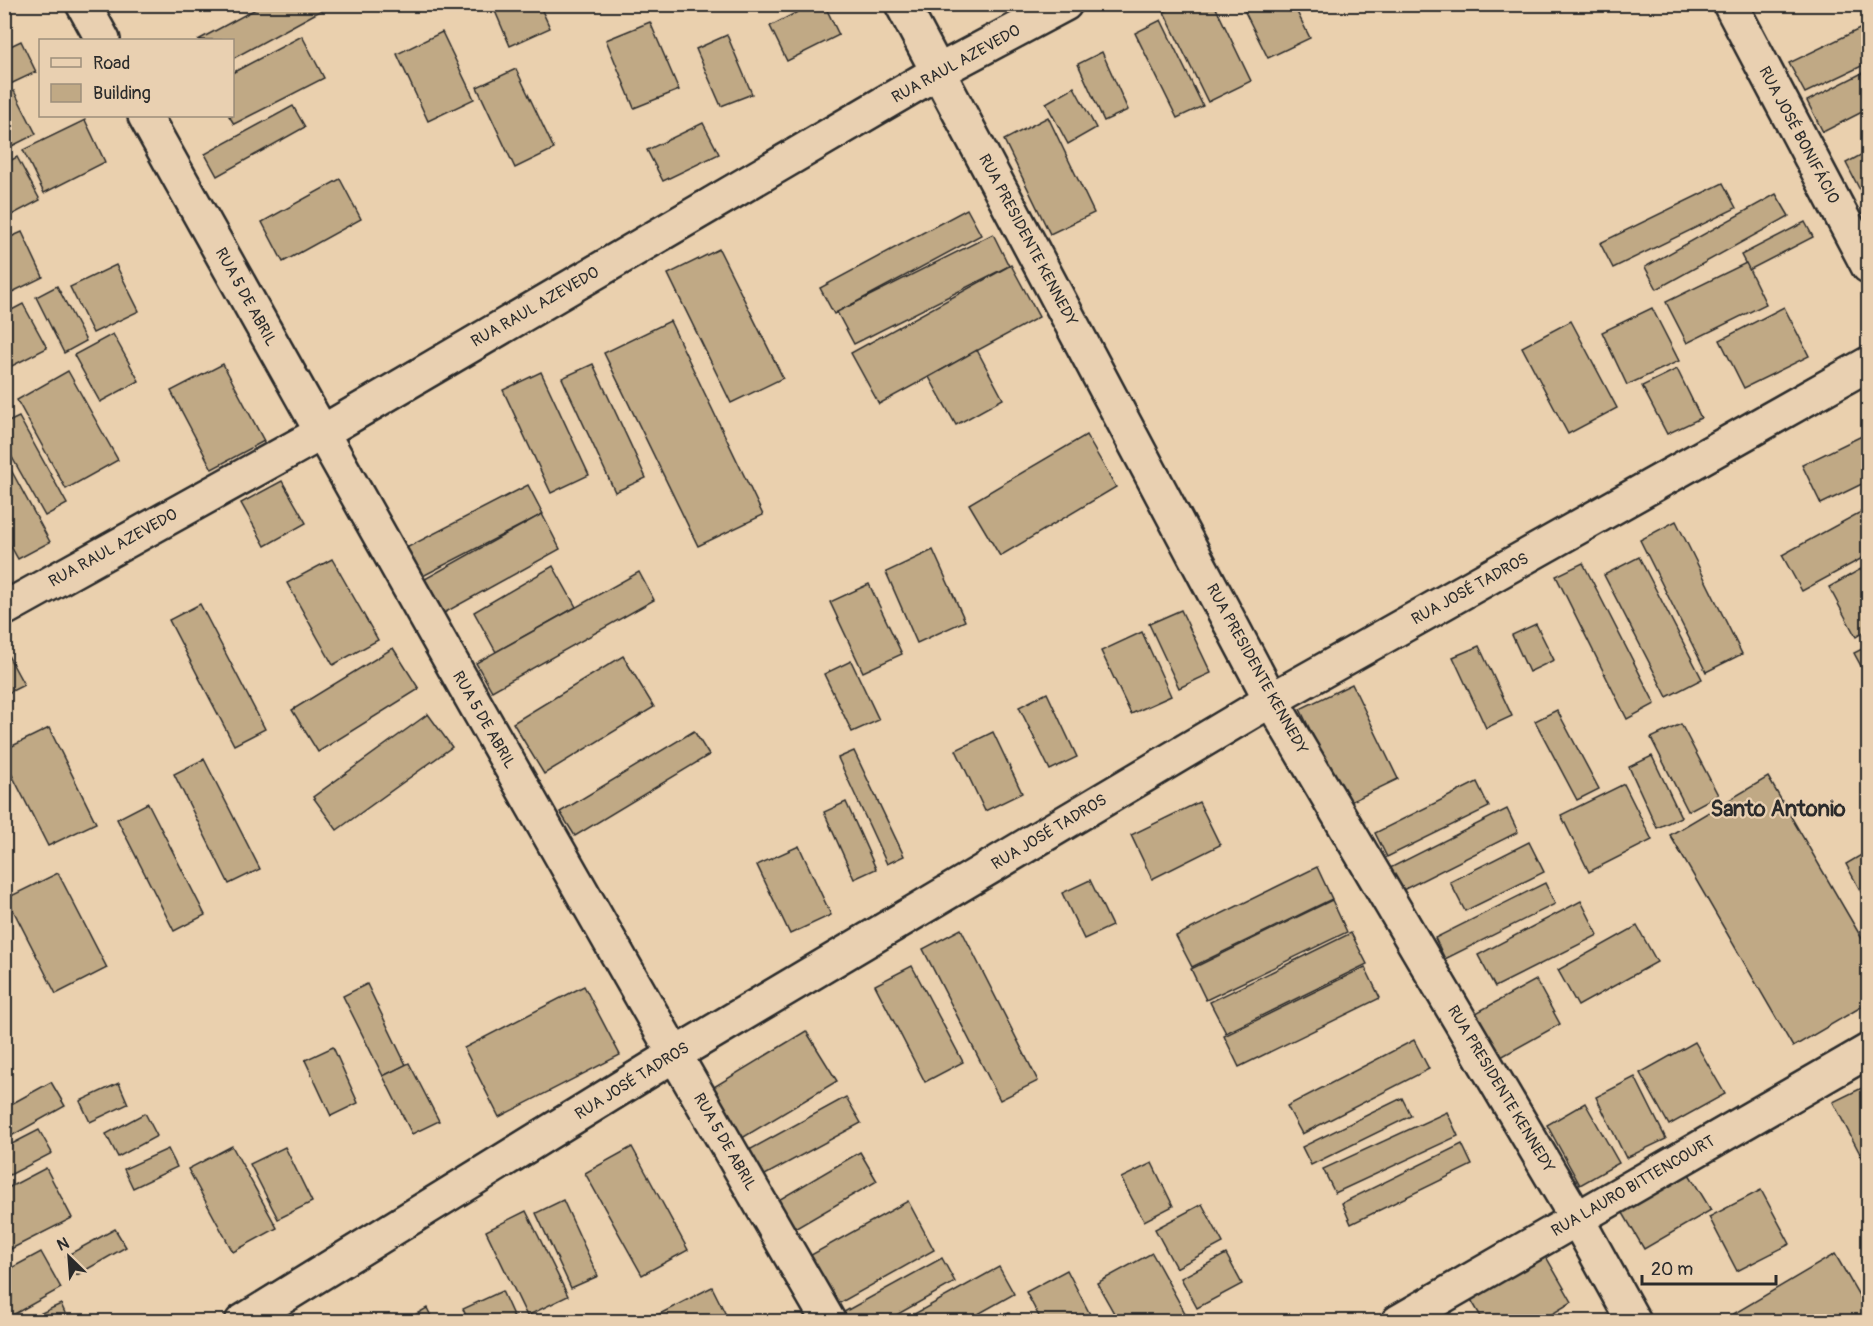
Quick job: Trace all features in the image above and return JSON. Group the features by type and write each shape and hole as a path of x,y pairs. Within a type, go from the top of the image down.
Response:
{"street":[{"path":"83,4 103,39"},
{"name":"RUA PRESIDENTE KENNEDY","path":"902,4 1271,700 1577,1219 1634,1322"},
{"name":"RUA RAUL AZEVEDO","path":"4,609 321,433 939,71 1065,4"},
{"name":"RUA JOSÉ BONIFÁCIO","path":"1730,4 1869,266"},
{"name":"RUA 5 DE ABRIL","path":"146,117 321,433 674,1055 829,1322"},
{"name":"RUA JOSÉ TADROS","path":"242,1322 674,1055 1271,700 1869,364"},
{"name":"RUA LAURO BITTENCOURT","path":"1398,1322 1869,1051"}],"building":[{"path":"265,4 333,4 234,58 234,39 200,39"},
{"path":"492,4 539,4 550,28 510,46"},
{"path":"813,4 824,4 839,35 787,61 770,26"},
{"path":"1179,4 1214,4 1251,81 1208,102 1164,12"},
{"path":"1241,4 1293,4 1310,38 1268,58"},
{"path":"1161,20 1203,106 1177,118 1135,33"},
{"path":"650,22 679,90 634,108 606,40"},
{"path":"1868,25 1868,63 1805,93 1789,63"},
{"path":"442,32 474,99 428,121 397,54"},
{"path":"727,35 752,94 721,106 696,49"},
{"path":"302,36 324,78 234,124 230,117 234,117 234,72"},
{"path":"21,41 36,72 4,87 4,49"},
{"path":"1102,52 1128,110 1104,121 1078,64"},
{"path":"516,69 554,149 515,168 477,87"},
{"path":"1868,70 1868,109 1823,132 1807,101"},
{"path":"1074,87 1096,128 1068,144 1046,103"},
{"path":"14,91 36,134 4,150 4,95"},
{"path":"293,106 305,127 217,176 205,154"},
{"path":"1048,117 1094,213 1050,234 1004,140"},
{"path":"85,120 105,162 44,193 23,150"},
{"path":"703,123 719,154 663,181 647,150"},
{"path":"1868,151 1868,190 1862,194 1846,163"},
{"path":"17,157 40,200 4,219 4,164"},
{"path":"340,179 361,219 283,262 262,222"},
{"path":"1723,183 1736,208 1613,268 1600,243"},
{"path":"1776,194 1789,216 1657,289 1645,267"},
{"path":"967,209 981,235 834,314 820,288"},
{"path":"1805,222 1813,237 1749,270 1741,255"},
{"path":"22,232 43,277 4,296 4,240"},
{"path":"993,234 1009,266 854,344 837,312"},
{"path":"719,249 783,378 731,403 668,274"},
{"path":"1746,263 1766,304 1687,343 1666,302"},
{"path":"116,265 139,311 93,333 70,287"},
{"path":"1011,265 1039,317 879,404 851,353"},
{"path":"57,286 86,341 64,353 36,297"},
{"path":"23,304 47,348 4,370 4,314"},
{"path":"1784,307 1809,356 1744,388 1720,340"},
{"path":"1652,308 1679,361 1627,385 1602,332"},
{"path":"670,321 763,515 698,546 604,353"},
{"path":"1571,321 1617,408 1568,434 1522,347"},
{"path":"113,334 139,381 100,402 74,355"},
{"path":"977,350 1003,399 956,425 929,377"},
{"path":"223,364 264,441 212,469 171,391"},
{"path":"593,364 646,478 615,492 562,378"},
{"path":"1677,369 1701,418 1667,434 1642,386"},
{"path":"68,371 118,460 66,489 17,400"},
{"path":"541,372 589,475 551,493 503,390"},
{"path":"19,417 67,504 45,516 4,443 4,424"},
{"path":"1868,433 1868,481 1821,504 1802,465"},
{"path":"1086,435 1116,487 1000,556 969,504"},
{"path":"4,457 50,542 18,559 4,534"},
{"path":"282,481 306,523 265,546 241,503"},
{"path":"528,485 543,514 421,577 406,548"},
{"path":"1868,508 1868,555 1802,591 1782,555"},
{"path":"542,514 560,549 444,613 425,579"},
{"path":"1676,521 1742,654 1706,672 1640,540"},
{"path":"933,550 965,621 917,643 886,572"},
{"path":"1639,557 1702,679 1667,697 1604,575"},
{"path":"332,559 378,640 333,665 287,583"},
{"path":"1583,563 1655,704 1627,719 1556,576"},
{"path":"1868,565 1868,629 1856,637 1829,587"},
{"path":"553,566 576,607 496,652 474,612"},
{"path":"639,572 654,600 492,691 476,663"},
{"path":"869,584 902,654 863,672 830,602"},
{"path":"200,604 265,729 234,745 169,620"},
{"path":"1181,610 1211,673 1179,688 1149,624"},
{"path":"1536,624 1554,660 1529,672 1512,635"},
{"path":"1142,632 1171,696 1131,714 1101,651"},
{"path":"1479,646 1512,716 1486,728 1453,657"},
{"path":"1868,646 1868,679 1854,653"},
{"path":"4,648 24,685 4,695"},
{"path":"393,648 419,689 318,752 292,710"},
{"path":"623,656 654,707 544,774 513,723"},
{"path":"851,661 879,720 852,732 824,674"},
{"path":"1352,684 1398,779 1346,804 1300,709"},
{"path":"1047,693 1077,757 1050,770 1019,707"},
{"path":"1557,710 1599,789 1577,800 1535,721"},
{"path":"428,714 452,747 337,830 313,797"},
{"path":"1681,724 1718,795 1688,811 1651,738"},
{"path":"49,728 96,823 48,846 4,759 4,750"},
{"path":"694,731 709,755 575,836 560,812"},
{"path":"993,732 1022,793 985,811 956,750"},
{"path":"854,751 904,856 887,864 838,758"},
{"path":"1652,756 1681,817 1657,828 1629,767"},
{"path":"204,759 260,869 229,884 174,774"},
{"path":"1768,777 1868,949 1868,1003 1793,1047 1670,835"},
{"path":"1477,782 1489,807 1387,857 1375,833"},
{"path":"1624,784 1652,840 1589,872 1561,815"},
{"path":"846,802 876,869 854,879 824,812"},
{"path":"1199,802 1220,845 1152,879 1131,835"},
{"path":"148,803 205,915 174,931 117,819"},
{"path":"1507,809 1518,832 1399,892 1388,869"},
{"path":"1529,842 1544,872 1465,911 1450,882"},
{"path":"799,846 831,915 790,934 757,865"},
{"path":"1868,851 1868,905 1846,864"},
{"path":"1317,867 1332,899 1192,967 1176,936"},
{"path":"58,873 107,968 56,994 7,898"},
{"path":"1090,880 1112,926 1084,939 1062,893"},
{"path":"1545,883 1555,904 1445,959 1435,938"},
{"path":"1332,900 1347,932 1206,1000 1191,969"},
{"path":"1581,901 1598,935 1495,987 1478,955"},
{"path":"1637,926 1657,962 1578,1006 1558,970"},
{"path":"961,929 1038,1081 1000,1100 923,949"},
{"path":"1351,933 1367,964 1226,1033 1210,1002"},
{"path":"912,966 963,1062 925,1082 875,985"},
{"path":"1365,967 1380,998 1239,1067 1224,1036"},
{"path":"1536,980 1560,1024 1492,1062 1467,1018"},
{"path":"367,984 406,1065 383,1076 343,996"},
{"path":"584,986 620,1055 499,1117 464,1048"},
{"path":"806,1031 837,1081 734,1143 704,1093"},
{"path":"1414,1040 1429,1069 1302,1134 1287,1106"},
{"path":"1695,1042 1725,1094 1669,1125 1640,1073"},
{"path":"333,1047 358,1103 331,1116 305,1060"},
{"path":"409,1063 439,1121 412,1134 383,1076"},
{"path":"1635,1077 1666,1139 1626,1158 1596,1097"},
{"path":"51,1082 65,1106 4,1140 4,1108"},
{"path":"119,1083 128,1104 90,1122 80,1101"},
{"path":"1868,1085 1868,1169 1833,1102"},
{"path":"846,1097 861,1123 754,1181 740,1155"},
{"path":"1402,1098 1411,1116 1311,1165 1302,1147"},
{"path":"1585,1103 1619,1163 1580,1185 1547,1125"},
{"path":"1447,1112 1458,1136 1335,1193 1323,1169"},
{"path":"145,1113 157,1136 118,1157 106,1134"},
{"path":"39,1130 52,1153 4,1178 4,1148"},
{"path":"1462,1144 1472,1165 1351,1224 1342,1203"},
{"path":"232,1146 277,1228 233,1252 188,1169"},
{"path":"285,1147 312,1202 278,1219 250,1164"},
{"path":"632,1147 688,1250 642,1275 585,1173"},
{"path":"168,1149 177,1167 133,1188 124,1169"},
{"path":"860,1152 877,1181 781,1237 765,1208"},
{"path":"1152,1163 1173,1206 1144,1221 1121,1178"},
{"path":"46,1168 72,1218 5,1252 4,1190"},
{"path":"1686,1169 1711,1210 1644,1249 1620,1208"},
{"path":"1761,1190 1790,1244 1737,1271 1709,1217"},
{"path":"563,1200 598,1276 571,1288 536,1213"},
{"path":"908,1201 934,1250 822,1313 795,1264"},
{"path":"1202,1204 1223,1243 1176,1268 1155,1229"},
{"path":"526,1211 568,1296 527,1316 486,1231"},
{"path":"115,1229 126,1247 77,1275 66,1256"},
{"path":"1541,1248 1572,1302 1539,1322 1484,1322 1466,1291"},
{"path":"41,1252 61,1288 11,1316 4,1304 4,1272"},
{"path":"1152,1253 1190,1322 1119,1322 1097,1283"},
{"path":"1226,1254 1242,1284 1197,1308 1181,1278"},
{"path":"1835,1254 1868,1311 1850,1322 1720,1322"},
{"path":"942,1258 955,1282 884,1322 826,1322"},
{"path":"999,1267 1014,1294 964,1322 900,1322"},
{"path":"1067,1270 1094,1322 1042,1322 1026,1292"},
{"path":"712,1287 727,1317 719,1322 644,1322"},
{"path":"502,1291 516,1322 469,1322 463,1309"},
{"path":"61,1304 69,1322 22,1322"},
{"path":"427,1308 434,1322 402,1322"},
{"path":"1009,1313 1013,1322 990,1322"}],"district":[{"name":"Santo Antonio","path":"1778,809"}]}
